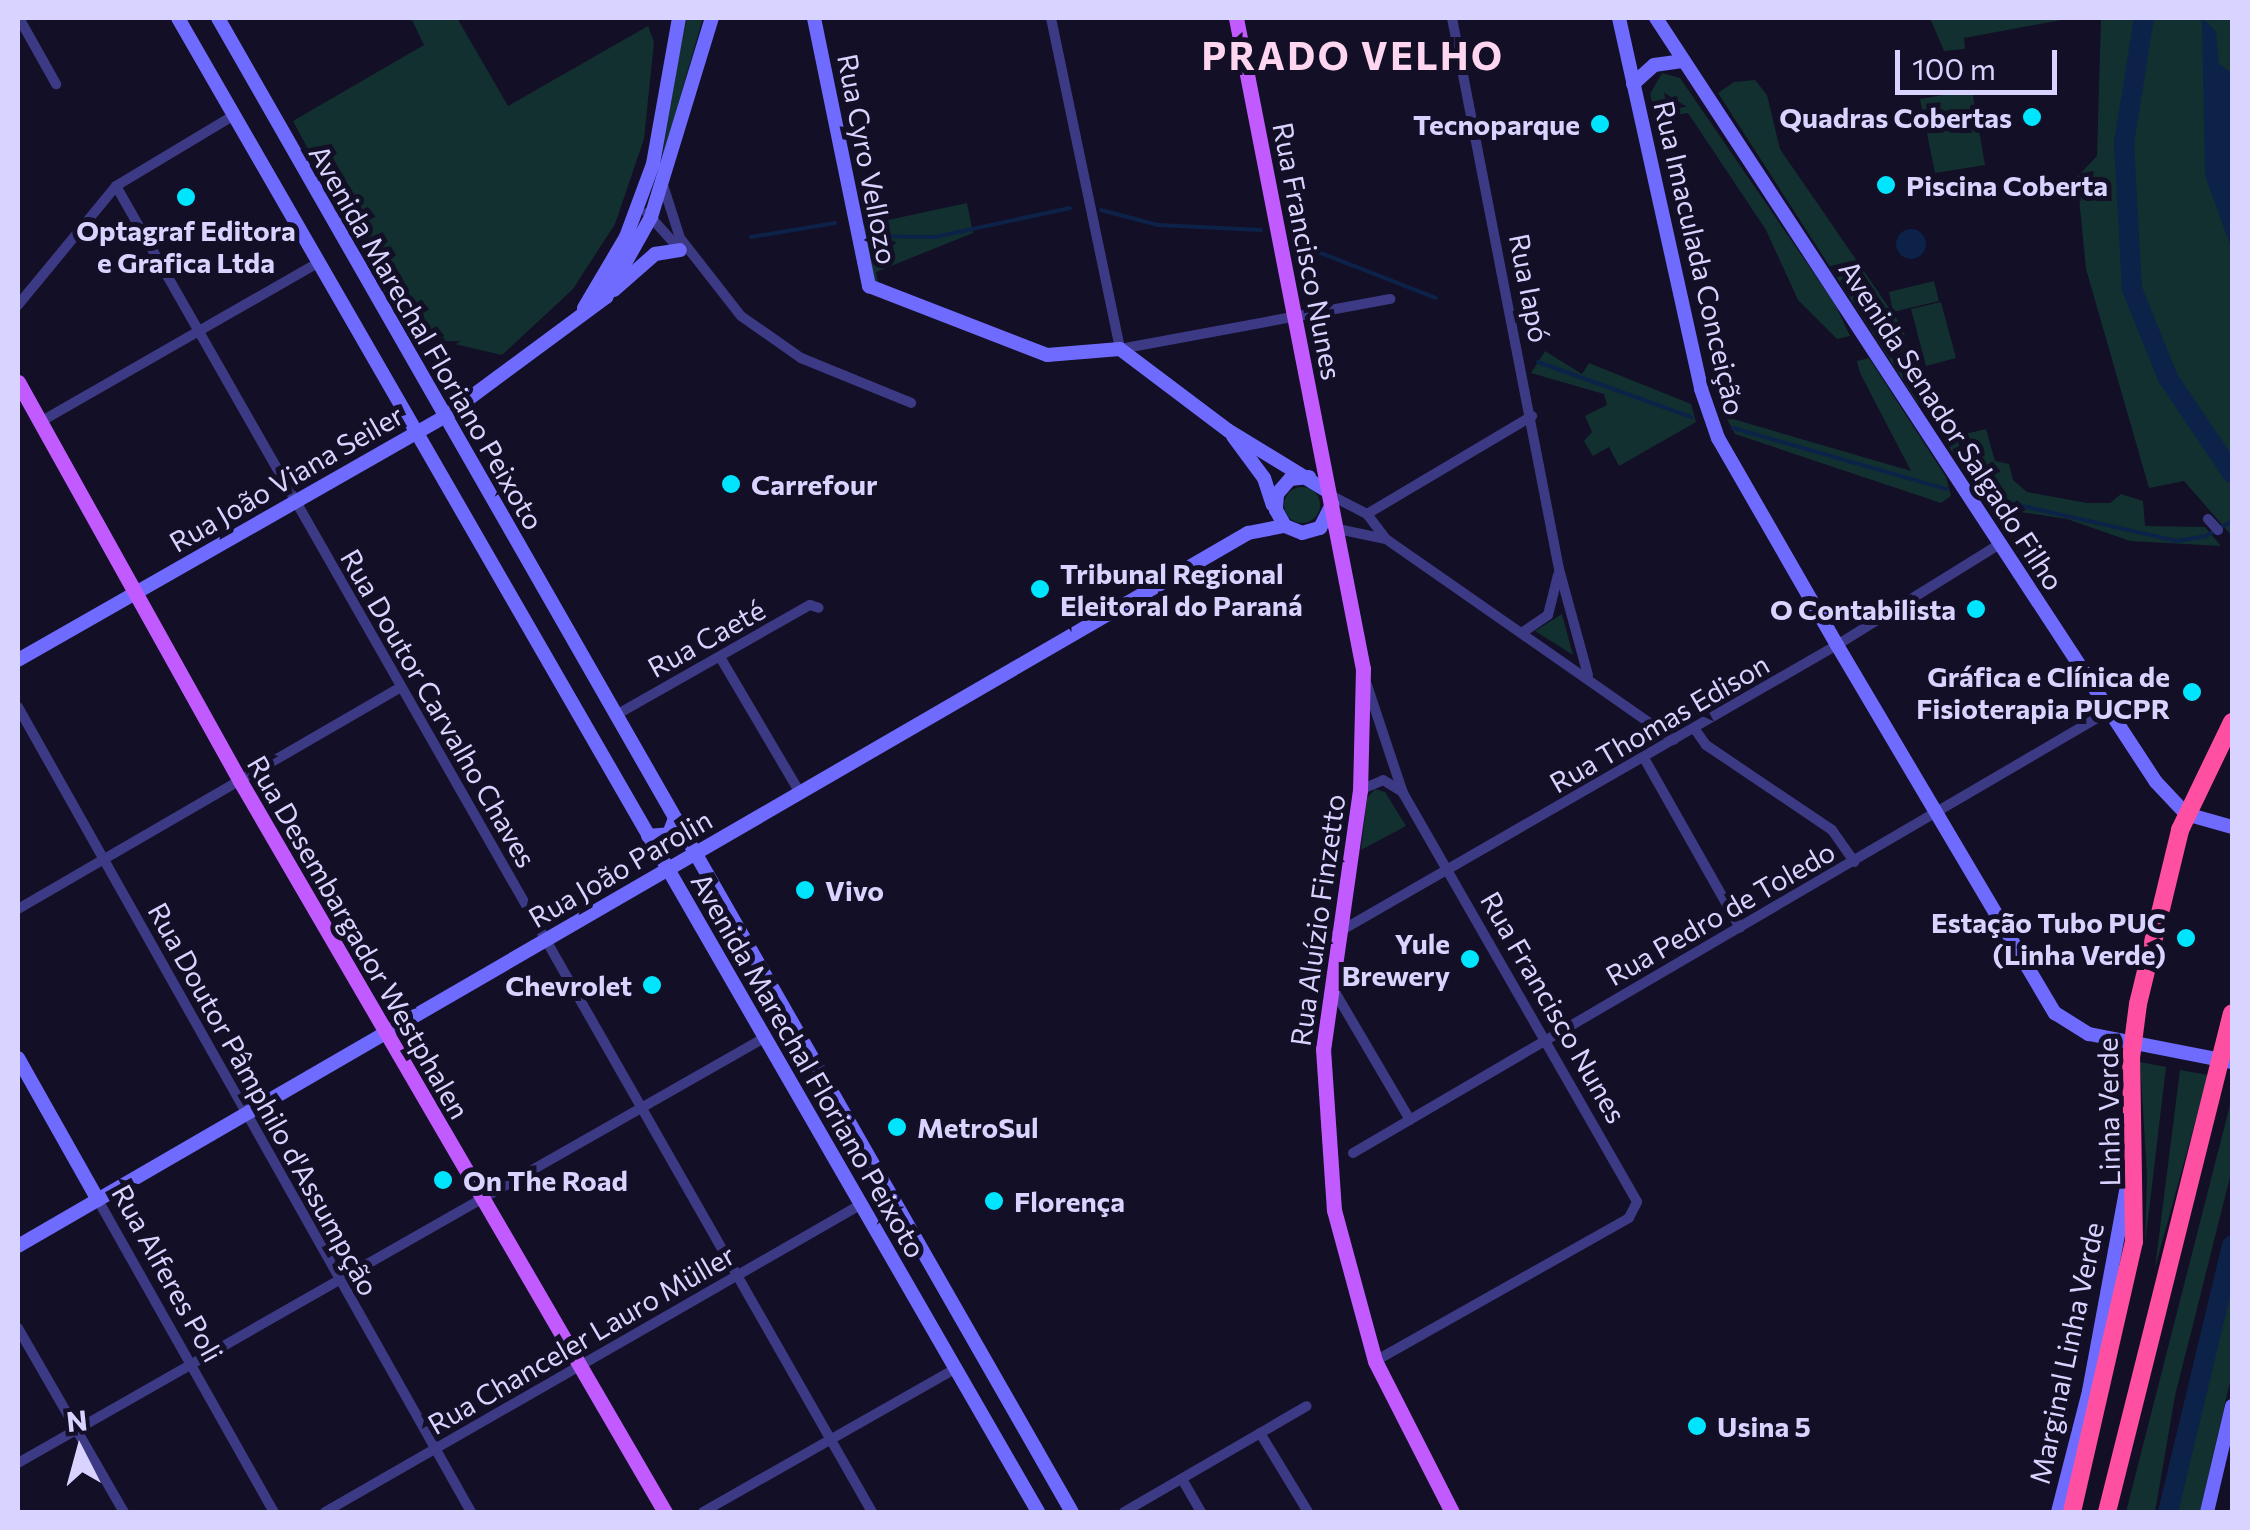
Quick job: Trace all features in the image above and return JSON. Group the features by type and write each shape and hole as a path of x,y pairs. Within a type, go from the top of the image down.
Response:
{"highway":[{"name":"Linha Verde","path":"2072,1512 2134,1242 2132,1044 2186,814 2232,722"},
{"path":"2107,1512 2227,1061 2232,1013"}],"main road":[{"name":"Avenida Marechal Floriano Peixoto","path":"178,18 1038,1512"},
{"name":"Avenida Marechal Floriano Peixoto","path":"218,18 1072,1512"},
{"name":"Rua João Viana Seiler","path":"570,323 601,284 639,205 660,132 679,18"},
{"name":"Rua João Viana Seiler","path":"18,660 444,417 606,297 650,217 712,18"},
{"name":"Rua Cyro Vellozo","path":"814,18 869,286 1033,351 1066,357 1120,349"},
{"name":"Rua Francisco Nunes","path":"1236,18 1363,669"},
{"name":"Rua Imaculada Conceição","path":"1619,18 1701,388 1718,438 1837,645 2055,1013 2089,1034 2227,1061"},
{"name":"Avenida Senador Salgado Filho","path":"1656,18 2156,782 2186,814"},
{"path":"1633,84 1654,64 1684,61"},
{"path":"606,297 654,254 680,250"},
{"path":"1120,349 1229,431 1310,477 1331,499 1320,528 1302,533 1285,526 1276,501 1229,431"},
{"name":"Rua Desembargador Westphalen","path":"18,382 240,781 665,1512"},
{"path":"1276,501 1290,480 1310,477"},
{"name":"Rua João Parolin","path":"1248,534 1276,501"},
{"name":"Rua João Parolin","path":"18,1246 1248,534 1285,526"},
{"name":"Rua Aluízio Finzetto","path":"1363,669 1360,790 1323,1049 1326,1144 1341,1247 1376,1362 1452,1512"},
{"path":"2186,814 2232,827"},
{"path":"648,836 669,834 675,818"},
{"name":"Rua Alferes Poli","path":"18,1058 98,1200"},
{"name":"Marginal Linha Verde","path":"2058,1512 2136,1145"},
{"path":"2207,1512 2232,1406"}],"street":[{"path":"18,18 56,84"},
{"path":"1052,18 1120,349 1390,299"},
{"name":"Rua Iapó","path":"1452,18 1532,416 1558,569 1588,675"},
{"path":"18,305 116,186 234,115"},
{"path":"662,182 670,220 698,266"},
{"name":"Rua Doutor Carvalho Chaves","path":"116,186 872,1512"},
{"path":"639,205 769,338 860,387 911,403"},
{"path":"40,422 318,262"},
{"path":"1367,514 1532,416"},
{"path":"1331,499 1367,514 1386,539 1588,675 1674,740"},
{"path":"2208,519 2218,530"},
{"path":"1320,528 1386,539"},
{"name":"Rua Thomas Edison","path":"1337,932 1448,873 1837,645 2000,544"},
{"name":"Rua Iapó","path":"1523,632 1548,615 1558,569"},
{"name":"Rua Caeté","path":"616,715 810,605 818,608"},
{"path":"720,656 800,793"},
{"name":"Rua Francisco Nunes","path":"1363,669 1403,792 1634,1193 1629,1218 1376,1362"},
{"path":"18,909 402,688"},
{"name":"Rua Doutor Pâmphilo d'Assumpção","path":"18,707 471,1512"},
{"name":"Rua Pedro de Toledo","path":"1353,1153 2109,711"},
{"path":"1694,728 1706,745 1832,830 1854,862"},
{"path":"1644,758 1740,928"},
{"path":"1360,790 1383,780 1403,792"},
{"path":"1330,982 1410,1120"},
{"path":"18,1463 764,1038"},
{"name":"Rua Alferes Poli","path":"98,1200 274,1512"},
{"name":"Rua Chanceler Lauro Müller","path":"325,1512 860,1205"},
{"path":"18,1328 124,1512"},
{"path":"704,1512 954,1368"},
{"path":"1124,1512 1307,1406"},
{"path":"1260,1433 1308,1512"},
{"path":"1182,1479 1201,1512"}],"green space":[{"path":"411,18 457,18 508,106 648,26 654,42 644,139 615,224 573,289 502,355 407,333 293,121 424,45"},
{"path":"687,18 703,18 661,163 679,54"},
{"path":"1930,18 2072,18 1964,38 1965,49 1944,51"},
{"path":"2101,18 2232,18 2232,536 2184,481 2149,488 2086,269 2077,177 2097,156"},
{"path":"1662,73 1680,78 1835,304 1850,336 1837,339 1798,300 1766,230 1688,113 1669,116 1676,162 1669,163 1650,94"},
{"path":"1755,80 1767,95 1780,149 1903,328 1919,405 1718,93 1734,82"},
{"path":"1972,90 1985,165 1935,173 1920,99"},
{"path":"967,203 973,233 876,272 879,287 872,283 860,232 865,225"},
{"path":"1934,281 1939,301 1893,312 1889,292"},
{"path":"1941,302 1956,358 1926,366 1911,309"},
{"path":"1545,351 1582,374 1589,363 1691,404 1696,422 1619,466 1609,447 1593,456 1584,441 1592,432 1585,416 1607,405 1604,394 1531,373"},
{"path":"1869,358 1946,477 1951,496 1941,503 1735,434 1726,417 1911,471 1860,373 1857,361"},
{"path":"1986,429 1995,461 2009,464 2013,480 2027,492 2087,503 2110,503 2121,494 2143,501 2145,526 2205,527 2221,546 2130,541 2067,519 1987,507 1944,439"},
{"path":"1302,487 1314,493 1320,505 1314,517 1302,523 1290,517 1284,505 1290,493"},
{"path":"1562,614 1573,655 1535,631"},
{"path":"1375,789 1385,792 1406,826 1361,850 1367,798"},
{"path":"2140,1062 2166,1067 2145,1244 2147,1176"},
{"path":"2180,1070 2208,1075 2155,1268"},
{"path":"2232,1097 2232,1169 2175,1396 2155,1512 2126,1512"},
{"path":"2232,1266 2232,1373 2200,1512 2172,1512"}],"water":[{"path":"2202,18 2216,31 2219,64 2232,73 2232,250 2205,176"},
{"path":"1911,229 1921,234 1926,244 1921,254 1911,259 1901,254 1896,244 1901,234"}],"waterway":[{"path":"2144,18 2124,143 2132,289 2168,378 2232,473"},
{"path":"868,236 935,237 1070,208"},
{"path":"1101,210 1158,225 1261,230"},
{"path":"751,237 835,223"},
{"path":"1295,243 1436,298"},
{"path":"1538,362 1691,417"},
{"path":"1733,428 1946,489"},
{"path":"1983,497 2176,541 2206,536 2232,521"},
{"path":"2168,1512 2232,1246"}],"place":[{"name":"Quadras Cobertas","path":"2032,117"},
{"name":"Tecnoparque","path":"1600,124"},
{"name":"Piscina Coberta","path":"1886,185"},
{"name":"Optagraf Editora e Grafica Ltda","path":"186,197"},
{"name":"Carrefour","path":"731,484"},
{"name":"Tribunal Regional Eleitoral do Paraná","path":"1040,589"},
{"name":"O Contabilista","path":"1976,609"},
{"name":"Gráfica e Clínica de Fisioterapia PUCPR","path":"2192,692"},
{"name":"Vivo","path":"805,890"},
{"name":"Estação Tubo PUC (Linha Verde)","path":"2186,938"},
{"name":"Yule Brewery","path":"1470,959"},
{"name":"Chevrolet","path":"652,985"},
{"name":"MetroSul","path":"897,1127"},
{"name":"On The Road","path":"443,1180"},
{"name":"Florença","path":"994,1201"},
{"name":"Usina 5","path":"1697,1426"}],"district":[{"name":"PRADO VELHO","path":"1353,55"}]}
